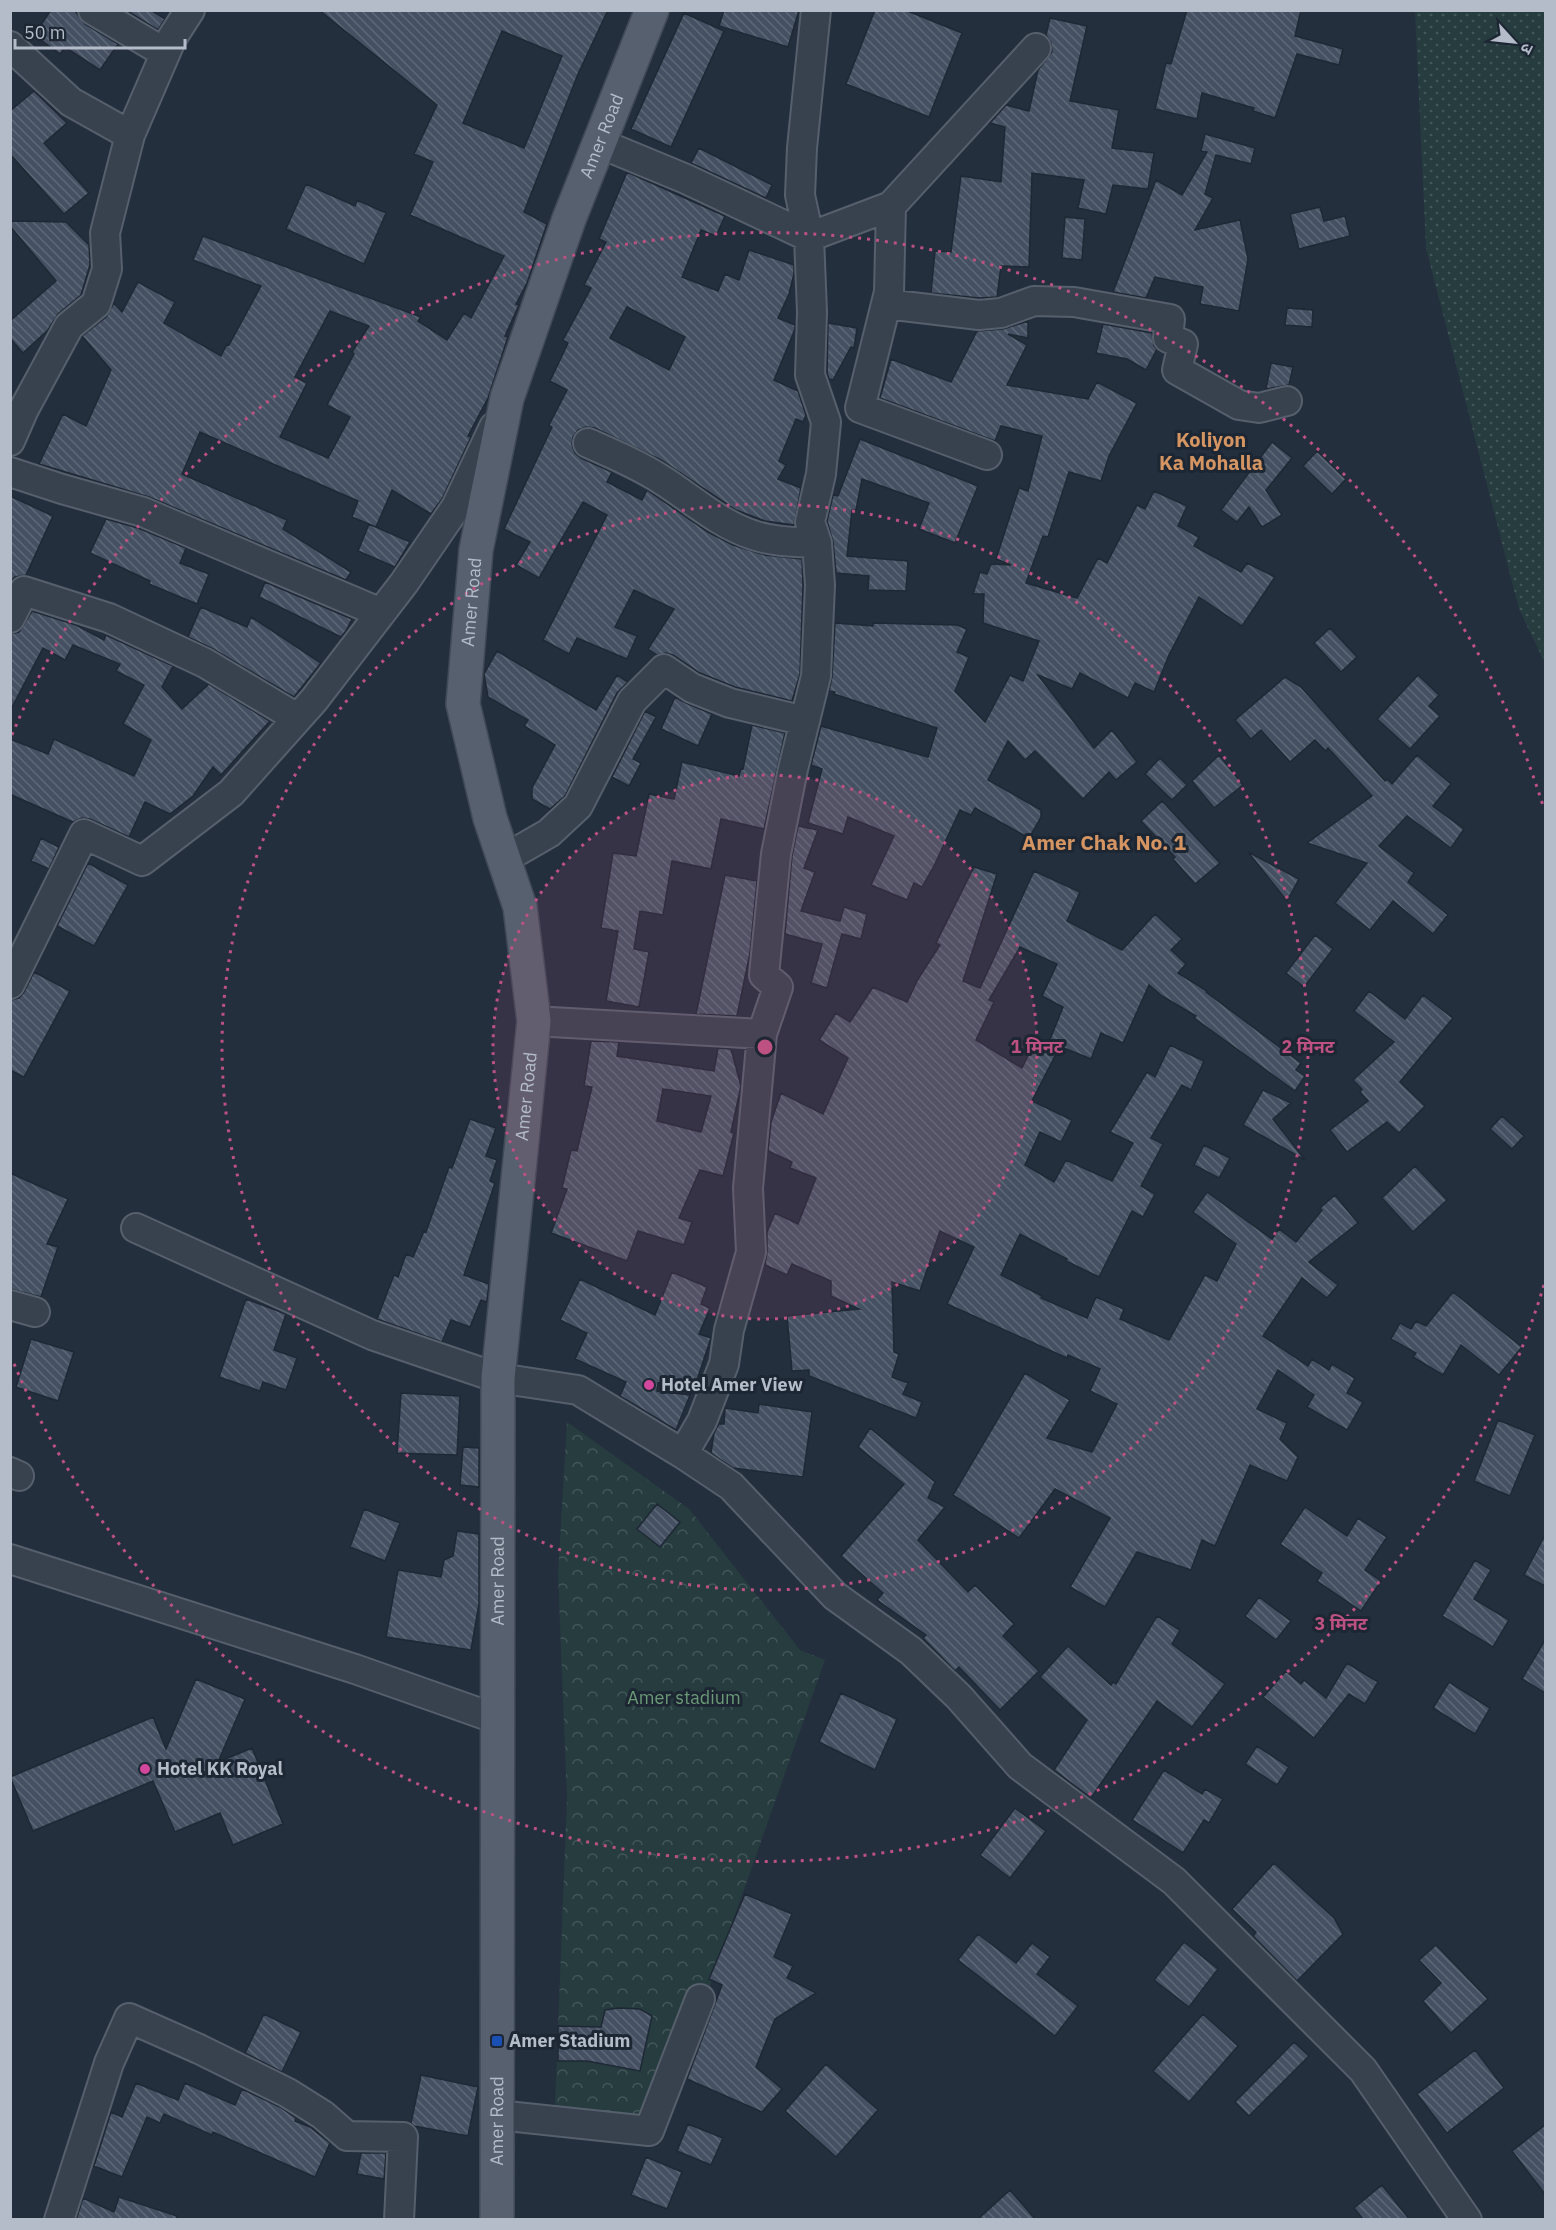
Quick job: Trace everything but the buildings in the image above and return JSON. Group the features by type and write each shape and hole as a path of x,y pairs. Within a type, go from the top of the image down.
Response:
{"main road":[{"name":"Amer Road","path":"497,2220 498,1378 534,1021 520,907 490,818 463,704 476,550 507,398 568,219 652,10"}],"street":[{"path":"93,10 165,53"},
{"path":"10,441 24,408 69,326 96,304 107,269 105,232 130,135 172,38 190,10"},
{"path":"683,1454 702,1421 724,1364 729,1330 751,1252 748,1188 762,1034 778,987 764,975 776,854 816,676 820,585 817,543 810,522 821,474 826,422 810,375 812,312 809,237 800,195 801,148 816,10"},
{"path":"10,46 71,102 130,135"},
{"path":"599,142 686,179 809,237 891,207 1036,48"},
{"path":"891,207 889,292 860,408 987,455"},
{"path":"886,304 979,315 1001,313 1034,301 1074,302 1170,319 1168,338 1183,344 1177,370 1239,405 1259,408 1287,401"},
{"path":"10,984 22,933 84,834 142,861 231,793 314,700 381,613 456,507 507,398"},
{"path":"588,442 629,461 663,481 710,514 754,536 817,543"},
{"path":"10,472 143,512 381,613"},
{"path":"10,618 24,591 110,618 205,663 297,718"},
{"path":"504,859 549,833 578,806 632,701 664,669 692,688 730,704 805,721"},
{"path":"534,1021 762,1034"},
{"path":"136,1228 372,1335 498,1378 578,1390 731,1486 835,1596 911,1651 959,1697 1020,1766 1174,1881 1363,2070 1467,2220"},
{"path":"10,1558 355,1670 497,1719"},
{"path":"497,2115 650,2131 700,1999"},
{"path":"59,2220 109,2063 129,2018 199,2049 288,2093 323,2115 347,2136 403,2137 399,2220"}],"green space":[{"path":"1415,11 1545,11 1545,663 1519,609 1426,248"},
{"name":"Amer stadium","path":"567,1422 689,1509 800,1650 825,1660 655,2142 554,2131 567,1798 558,1574"}],"place":[{"name":"Hotel Amer View","path":"649,1385"},
{"name":"Hotel KK Royal","path":"145,1769"},
{"name":"Amer Stadium","path":"497,2041"}],"district":[{"name":"Koliyon Ka Mohalla","path":"1211,452"},
{"name":"Amer Chak No. 1","path":"1104,843"}]}
